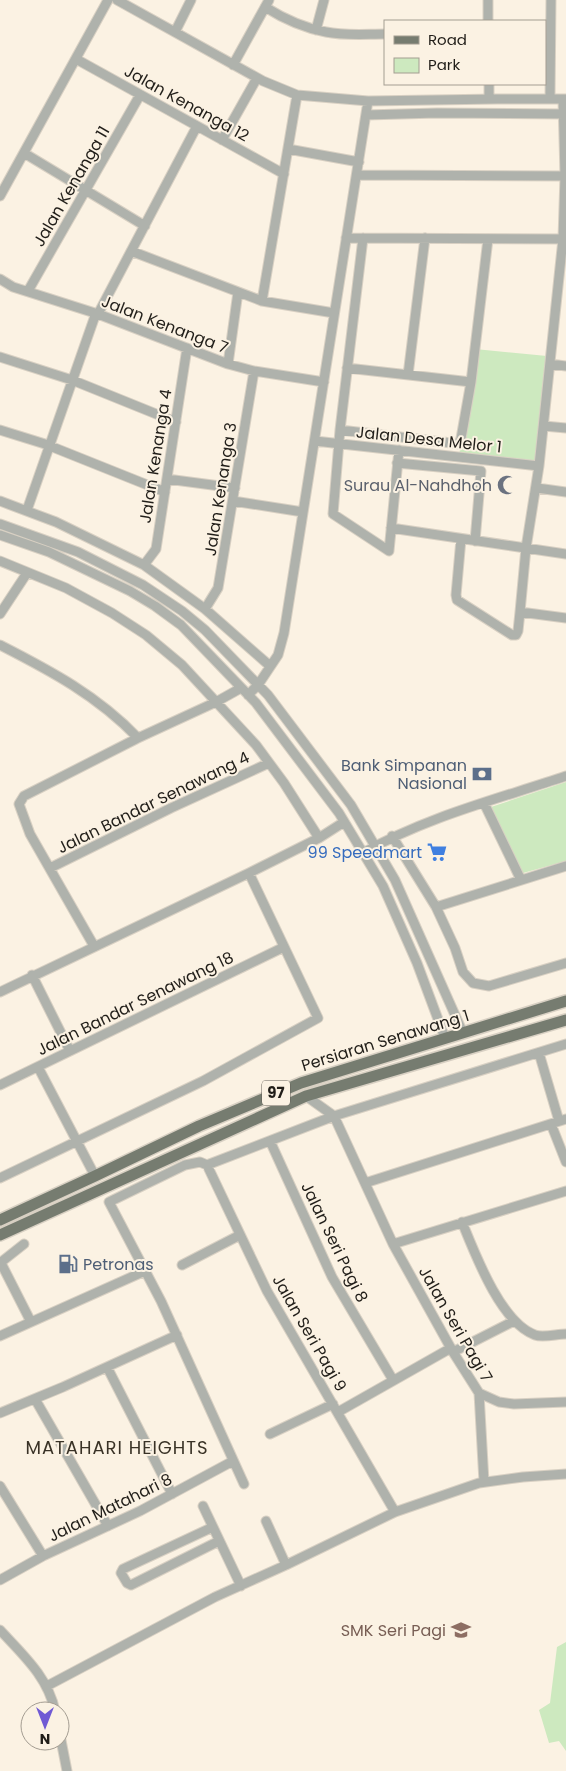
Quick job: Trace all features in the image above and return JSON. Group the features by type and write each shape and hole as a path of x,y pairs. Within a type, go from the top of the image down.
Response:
{"main road":[{"name":"Persiaran Senawang 1","path":"0,1220 199,1126 301,1083 566,1001"},
{"name":"Persiaran Senawang 1","path":"0,1236 306,1096 566,1020"}],"street":[{"path":"0,196 108,0"},
{"path":"117,0 257,78 297,96 368,101 565,99 566,176 562,300 550,364 537,488 526,548 518,632 516,635 512,635 457,600 461,539"},
{"path":"175,32 191,0"},
{"path":"316,30 324,0"},
{"path":"488,0 488,20"},
{"path":"550,99 551,0"},
{"path":"233,65 267,4 279,16 316,30 328,33 384,34"},
{"name":"Jalan Kenanga 12","path":"76,59 284,174"},
{"path":"222,140 257,78"},
{"path":"488,85 489,99"},
{"name":"Jalan Kenanga 11","path":"28,292 140,94"},
{"path":"262,301 297,96"},
{"path":"94,946 30,834 18,804 24,796 138,738 258,685 278,655 284,633 368,101"},
{"path":"366,116 437,113 565,114"},
{"path":"27,510 97,314 197,126"},
{"path":"288,149 358,162"},
{"path":"24,153 144,226"},
{"path":"357,174 566,176"},
{"path":"346,238 565,239"},
{"path":"363,238 338,444 333,514 389,551 399,450"},
{"path":"408,375 425,238"},
{"path":"340,430 460,444 470,382 488,239"},
{"path":"131,251 262,301 334,313"},
{"name":"Jalan Kenanga 7","path":"0,279 13,287 97,314 228,364 254,371 324,382"},
{"path":"228,364 238,292"},
{"name":"Jalan Kenanga 4","path":"144,565 156,549 187,348"},
{"path":"0,357 72,380 176,422"},
{"path":"550,364 566,366"},
{"path":"347,368 470,382"},
{"name":"Jalan Kenanga 3","path":"205,609 218,588 254,371"},
{"path":"544,426 566,428"},
{"path":"0,430 50,446 165,492"},
{"name":"Jalan Desa Melor 1","path":"315,441 539,466"},
{"path":"397,463 482,472 475,541"},
{"path":"167,479 235,488"},
{"path":"537,488 566,492"},
{"path":"233,500 303,512"},
{"path":"0,501 56,522 144,565 205,609 270,666"},
{"path":"0,524 78,552 143,585 182,610 198,623 258,685 351,805 396,880 463,1033"},
{"path":"391,528 566,554"},
{"path":"0,535 49,552 130,591 154,606 181,625 262,710 344,822 383,886 417,963 446,1038"},
{"path":"0,561 66,588 112,613 146,636 182,665 256,745 319,838"},
{"path":"0,614 27,573"},
{"path":"520,612 566,618"},
{"path":"0,645 91,696 118,717 138,738"},
{"name":"Jalan Bandar Senawang 4","path":"50,868 171,808 269,763"},
{"path":"363,853 392,836 566,776"},
{"path":"484,803 521,880"},
{"path":"0,992 32,975 249,873 319,838 344,822"},
{"path":"392,836 436,907 456,948 463,972 473,983 489,986 566,963"},
{"path":"436,907 566,866"},
{"path":"0,1178 203,1082 318,1018 249,873"},
{"name":"Jalan Bandar Senawang 18","path":"0,1085 284,947"},
{"path":"32,975 70,1051"},
{"path":"244,1484 177,1335 109,1202 185,1165 200,1162 207,1165 334,1116 566,1044"},
{"path":"539,1053 559,1121 566,1162"},
{"path":"38,1067 95,1176"},
{"path":"306,1096 334,1116"},
{"name":"Jalan Seri Pagi 7","path":"334,1116 393,1244 452,1350 479,1393 499,1402 514,1404 566,1402"},
{"path":"365,1183 559,1121"},
{"name":"Jalan Seri Pagi 8","path":"270,1141 332,1277 393,1380"},
{"name":"Jalan Seri Pagi 9","path":"207,1165 266,1291 395,1512"},
{"path":"393,1244 566,1191"},
{"path":"462,1222 486,1279 514,1322 536,1335 566,1334"},
{"path":"182,1265 240,1235"},
{"path":"24,1244 1,1263 31,1322"},
{"path":"0,1336 145,1271"},
{"path":"270,1434 336,1408 452,1350 514,1322"},
{"path":"0,1413 177,1335"},
{"path":"107,1367 172,1494"},
{"path":"479,1393 484,1482"},
{"path":"35,1399 108,1526"},
{"name":"Jalan Matahari 8","path":"0,1580 43,1556 172,1494 233,1461"},
{"path":"47,1686 215,1597 395,1512 484,1482 566,1474"},
{"path":"0,1486 43,1556"},
{"path":"203,1506 241,1586"},
{"path":"266,1521 286,1565"},
{"path":"213,1527 123,1569 121,1573 130,1585 219,1541"},
{"path":"0,1630 37,1671 47,1686 52,1701"},
{"path":"63,1751 67,1771"}],"green space":[{"path":"475,349 547,356 537,464 459,456"},
{"path":"566,782 566,861 523,873 491,807"},
{"path":"566,1642 566,1751 559,1741 549,1743 539,1710 550,1703 557,1647"}],"place":[{"name":"Surau Al-Nahdhoh","path":"507,485"},
{"name":"Bank Simpanan Nasional","path":"482,774"},
{"name":"99 Speedmart","path":"437,852"},
{"name":"Petronas","path":"68,1264"},
{"name":"SMK Seri Pagi","path":"461,1630"}],"district":[{"name":"MATAHARI HEIGHTS","path":"117,1448"}]}
